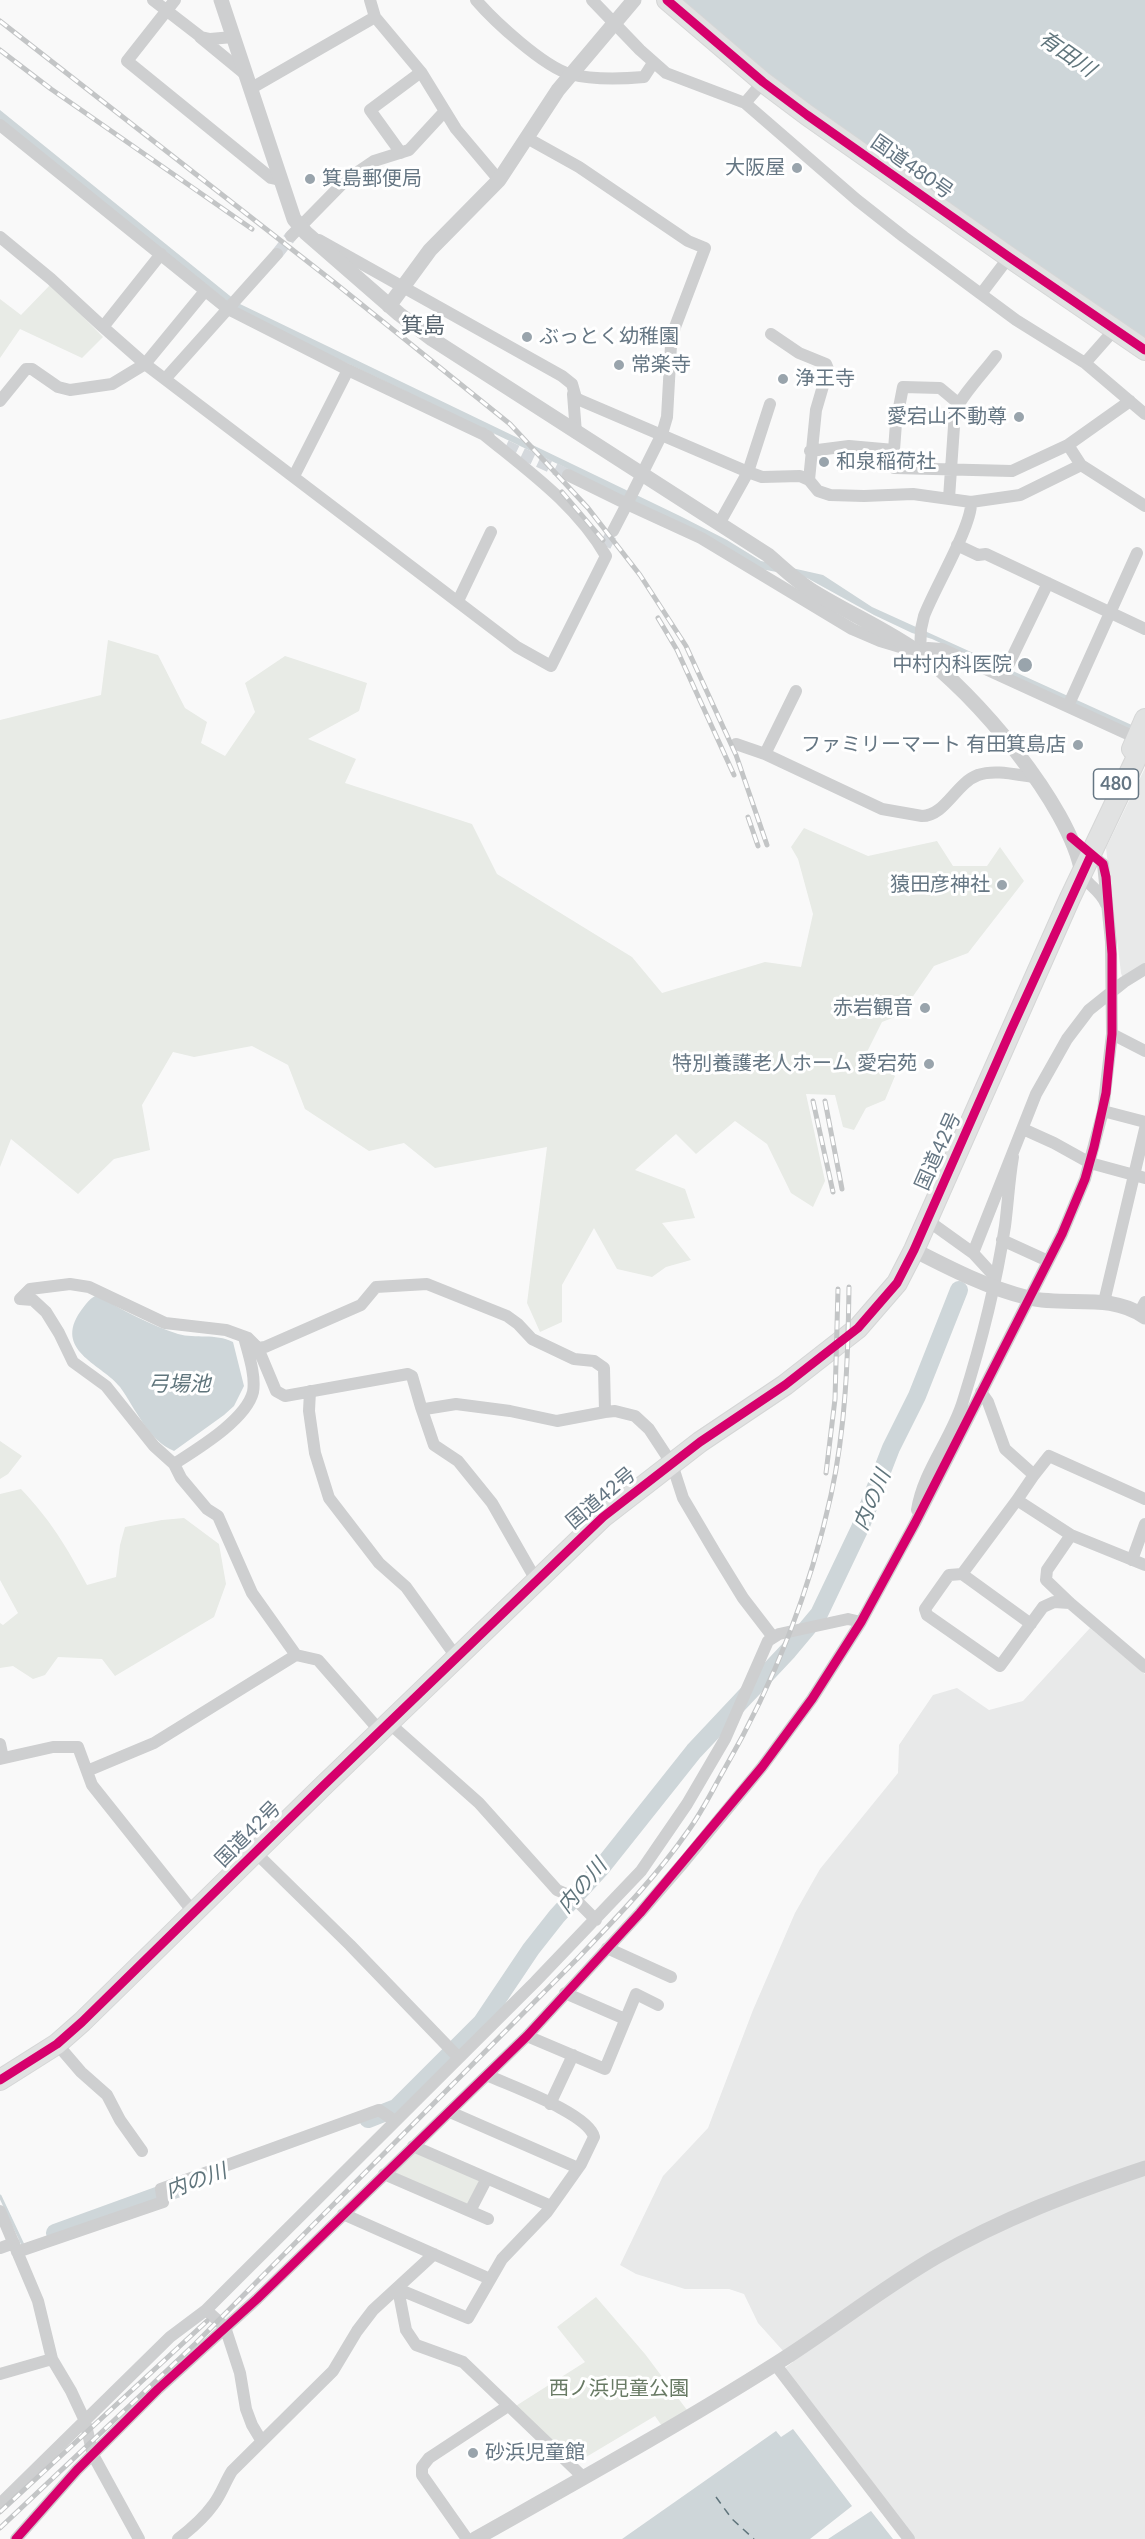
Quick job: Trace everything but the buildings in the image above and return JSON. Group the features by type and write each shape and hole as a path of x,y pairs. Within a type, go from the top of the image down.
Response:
{"highway":[{"name":"国道480号","path":"667,0 763,82 1009,257 1145,350"},
{"path":"1143,744 1145,719"},
{"name":"国道42号","path":"0,2080 57,2044 603,1517 672,1464 807,1369 858,1328 897,1283 914,1250 1082,873 1143,744"}],"street":[{"path":"153,0 248,82"},
{"path":"175,0 127,61 271,178 280,180"},
{"path":"221,0 299,232 432,339 768,555 810,589 891,634 920,653 954,683 986,717 1034,777 1071,837 1085,880 1101,893 1108,911"},
{"path":"370,0 375,17 421,72 456,129 499,180"},
{"path":"476,0 495,23 558,70 570,74 607,78 644,77 653,63"},
{"path":"592,0 653,63 666,73 745,103 857,200 1016,320 1085,363 1145,414"},
{"path":"389,306 430,250 499,180 570,74 634,0"},
{"path":"248,82 375,17"},
{"path":"196,35 210,39 233,37"},
{"path":"401,153 370,110 421,72"},
{"path":"745,103 763,82"},
{"path":"299,232 336,189 357,171 374,161 409,150 445,111"},
{"path":"0,125 228,309 506,446"},
{"path":"527,138 579,167 688,241 705,248 675,327 671,345 667,417 662,434 614,531"},
{"path":"299,232 403,285 562,376 572,384 576,433"},
{"path":"0,237 51,279 145,364 517,647 551,666 606,556 604,549 550,488 482,433"},
{"path":"103,327 161,254"},
{"path":"165,379 277,254"},
{"path":"981,294 1009,257"},
{"path":"0,400 26,369 32,369 58,387 70,390 112,384 145,364 205,291"},
{"path":"1085,363 1115,329"},
{"path":"771,334 799,353 826,364 828,369 816,410 810,451 809,480"},
{"path":"949,498 953,469 955,412 958,403 996,356"},
{"path":"294,476 348,370"},
{"path":"958,403 940,388 903,387 896,423 894,468 1012,471 1068,445 1130,401"},
{"path":"573,394 582,401 748,472 762,477 800,476 809,480 815,489 830,495 913,494 971,502 1020,495 1081,465"},
{"path":"719,524 748,472 770,404"},
{"path":"1068,445 1081,465 1145,506"},
{"path":"810,451 849,446 894,450"},
{"path":"568,475 701,538 852,629 880,641 920,653 928,648 942,648 1068,706 1143,744"},
{"path":"920,653 924,616 969,516 971,502"},
{"path":"458,601 491,532"},
{"path":"957,545 978,555 986,554 1145,629"},
{"path":"1068,706 1137,553"},
{"path":"1004,676 1048,584"},
{"path":"765,754 796,691"},
{"path":"736,744 765,754 882,809 922,816 928,816 936,811 960,787 977,775 997,773 1034,777"},
{"path":"16,2539 93,2455 527,2036 677,1870 762,1767 812,1699 861,1622 915,1523 1048,1261 1078,1196 1090,1162 1103,1112 1112,1034 1111,942 1105,867 1093,852 1071,837"},
{"path":"973,1254 1044,1080 1073,1031 1089,1010 1145,969"},
{"path":"1112,1034 1145,1051"},
{"path":"1103,1112 1145,1122"},
{"path":"1023,1129 1090,1162 1139,1176"},
{"path":"1104,1302 1139,1176 1145,1129"},
{"path":"915,1523 921,1493 958,1419 976,1358 1002,1240 1013,1157"},
{"path":"927,1220 973,1254 994,1282"},
{"path":"1002,1240 1048,1261"},
{"path":"914,1250 1029,1298 1104,1302 1143,1311"},
{"path":"536,1580 492,1503 458,1461 434,1445 412,1376 408,1374 285,1396 276,1391 258,1348 243,1335 214,1328 165,1323 89,1287 70,1284 30,1289 20,1299 33,1300 46,1312 73,1362 106,1386 154,1446 174,1464 187,1486 207,1509 218,1516 252,1593 296,1654 318,1660 385,1727 479,1803 557,1890 573,1897 596,1920"},
{"path":"258,1348 360,1305 376,1287 427,1284 513,1319 532,1339 564,1355 598,1364 604,1368 605,1412"},
{"path":"174,1464 207,1442 237,1417 250,1398 253,1385 243,1335"},
{"path":"310,1391 309,1411 315,1453 328,1498 379,1563 406,1587 457,1658"},
{"path":"981,1392 988,1402 1005,1449 1034,1475"},
{"path":"421,1407 425,1409 462,1405 557,1421 615,1411 635,1416 648,1429 672,1464 683,1498 743,1598 773,1636"},
{"path":"962,1574 1049,1456 1145,1498"},
{"path":"1017,1500 1071,1535 1145,1565"},
{"path":"1132,1560 1145,1524"},
{"path":"1071,1535 1047,1570 1046,1576 1049,1583 1070,1604 1145,1667"},
{"path":"1031,1624 962,1574 949,1575 925,1609 927,1615 1000,1666 1048,1604 1070,1604"},
{"path":"0,2504 170,2337 206,2310 596,1920 641,1871 687,1804 725,1739 768,1641 773,1636 848,1619 861,1622"},
{"path":"87,1771 154,1743 296,1654"},
{"path":"0,1744 2,1759 52,1747 73,1745 78,1747 92,1785 194,1913"},
{"path":"255,1852 350,1945 458,2057"},
{"path":"607,1948 671,1977"},
{"path":"565,1993 625,2019"},
{"path":"527,2036 605,2069 636,1994 658,2005"},
{"path":"57,2044 81,2072 107,2095 120,2120 142,2151"},
{"path":"550,2104 573,2055"},
{"path":"398,2289 468,2318 508,2251 552,2206 578,2168 594,2137 593,2133 575,2116 487,2075"},
{"path":"0,2248 15,2247 163,2202 162,2189 379,2110 395,2121"},
{"path":"450,2112 578,2168"},
{"path":"412,2146 552,2206"},
{"path":"475,2539 776,2364 873,2296 946,2251 1058,2199 1145,2168"},
{"path":"384,2174 488,2219"},
{"path":"470,2211 487,2178"},
{"path":"0,2211 38,2301 52,2359 85,2421 93,2455 140,2539"},
{"path":"343,2214 490,2279"},
{"path":"178,2539 215,2504 232,2471 333,2371 368,2317 434,2254"},
{"path":"398,2289 406,2330 416,2345 463,2362 583,2478"},
{"path":"206,2310 225,2327 240,2373 246,2409 261,2440"},
{"path":"0,2374 52,2359"},
{"path":"776,2364 909,2539"},
{"path":"467,2539 422,2475 422,2467 429,2458 508,2406"}],"shaded area":[{"path":"1145,768 1145,969 1124,982 1106,848"},
{"path":"1090,1628 1145,1674 1145,2539 913,2539 785,2368 793,2362 758,2323 744,2294 729,2289 685,2289 636,2274 620,2265 663,2176 708,2128 753,2010 795,1913 820,1869 898,1773 899,1745 933,1695 957,1688 989,1710 1023,1701"}],"green space":[{"path":"51,284 103,337 82,358 20,329 0,358 0,299 21,315"},
{"path":"108,640 158,655 185,708 207,722 201,743 225,756 255,712 245,683 285,656 367,683 359,711 308,739 356,759 345,783 472,824 497,874 632,957 662,993 765,962 801,967 813,914 798,859 791,847 804,828 868,856 937,841 953,866 987,866 1000,847 1024,881 968,953 934,966 900,1015 882,1022 865,1056 895,1076 885,1100 866,1108 854,1130 843,1127 835,1095 806,1094 825,1181 813,1207 791,1193 767,1144 735,1121 696,1154 676,1134 635,1170 685,1189 695,1218 662,1223 691,1260 666,1267 652,1277 617,1269 594,1228 562,1285 562,1322 540,1332 527,1303 547,1147 435,1168 404,1143 369,1151 305,1109 288,1065 252,1046 194,1057 173,1052 142,1105 150,1150 114,1159 78,1194 11,1139 0,1167 0,720 101,695"},
{"path":"0,1441 22,1456 8,1474 0,1479"},
{"path":"21,1489 58,1535 87,1585 116,1577 125,1527 184,1518 219,1544 226,1584 214,1617 115,1676 102,1659 58,1657 45,1675 33,1679 13,1666 0,1668 0,1623 3,1625 18,1613 0,1580 0,1494"},
{"path":"417,2152 481,2180 467,2207 395,2177 394,2171 412,2153"},
{"name":"西ノ浜児童公園","path":"596,2297 645,2354 690,2414 664,2429 655,2416 571,2466 511,2409 585,2362 557,2327"}],"water":[{"name":"有田川","path":"680,0 1145,0 1145,340 951,208 765,73"},
{"path":"0,110 240,304 680,516 727,540 761,561 823,575 872,607 1145,731 1145,739 932,639 912,633 874,615 807,578 756,568 564,467 242,313 0,120"},
{"name":"弓場池","path":"97,1295 136,1317 168,1331 233,1342 244,1386 234,1406 174,1451 157,1440 120,1387 84,1357 73,1339 73,1328 78,1315"},
{"path":"793,2429 852,2506 810,2539 622,2539 776,2431 781,2437"},
{"path":"871,2511 893,2539 828,2539"}],"waterway":[{"name":"内の川","path":"368,2119 396,2108 482,2022 531,1949 557,1916 601,1868 694,1751 788,1651 819,1614 860,1528 891,1448 917,1396 959,1290"},
{"name":"内の川","path":"55,2233 179,2188"},
{"path":"0,2196 23,2245"}],"ferry route":[{"path":"716,2497 732,2519 754,2539"}],"tunnel":[{"path":"277,254 291,236"},
{"path":"506,446 568,475"},
{"path":"605,546 613,531"}],"railway":[{"path":"0,21 335,283 510,424 588,508 640,575 686,646 736,755 767,845"},
{"path":"0,50 51,89 252,229"},
{"path":"562,492 603,540"},
{"path":"658,618 677,650 734,775"},
{"path":"748,817 758,846"},
{"path":"813,1101 833,1192"},
{"path":"825,1101 842,1189"},
{"path":"0,2528 195,2344 578,1958 649,1881 693,1824 743,1736 775,1670 812,1566 831,1495 840,1444 847,1365 849,1287"},
{"path":"826,1473 835,1399 838,1289"},
{"path":"0,2512 207,2321"}],"cycle path":[{"path":"667,0 763,82 807,115 1145,350"},
{"path":"16,2539 77,2470 158,2389 257,2299 527,2036 640,1913 762,1767 812,1699 861,1622 915,1523 1062,1234 1085,1179 1094,1147 1106,1093 1112,1034 1112,954 1103,864 1071,837"},
{"path":"0,2080 57,2044 82,2022 603,1517 700,1442 785,1385 858,1328 897,1283 914,1250 1091,855"}],"place":[{"name":"大阪屋","path":"797,168"},
{"name":"箕島郵便局","path":"310,179"},
{"name":"ぶっとく幼稚園","path":"527,337"},
{"name":"常楽寺","path":"619,365"},
{"name":"浄王寺","path":"783,379"},
{"name":"愛宕山不動尊","path":"1019,417"},
{"name":"和泉稲荷社","path":"824,462"},
{"name":"中村内科医院","path":"1025,665"},
{"name":"ファミリーマート 有田箕島店","path":"1078,745"},
{"name":"猿田彦神社","path":"1002,885"},
{"name":"赤岩観音","path":"925,1008"},
{"name":"特別養護老人ホーム 愛宕苑","path":"929,1064"},
{"name":"砂浜児童館","path":"473,2453"}],"district":[{"name":"箕島","path":"423,326"}]}
